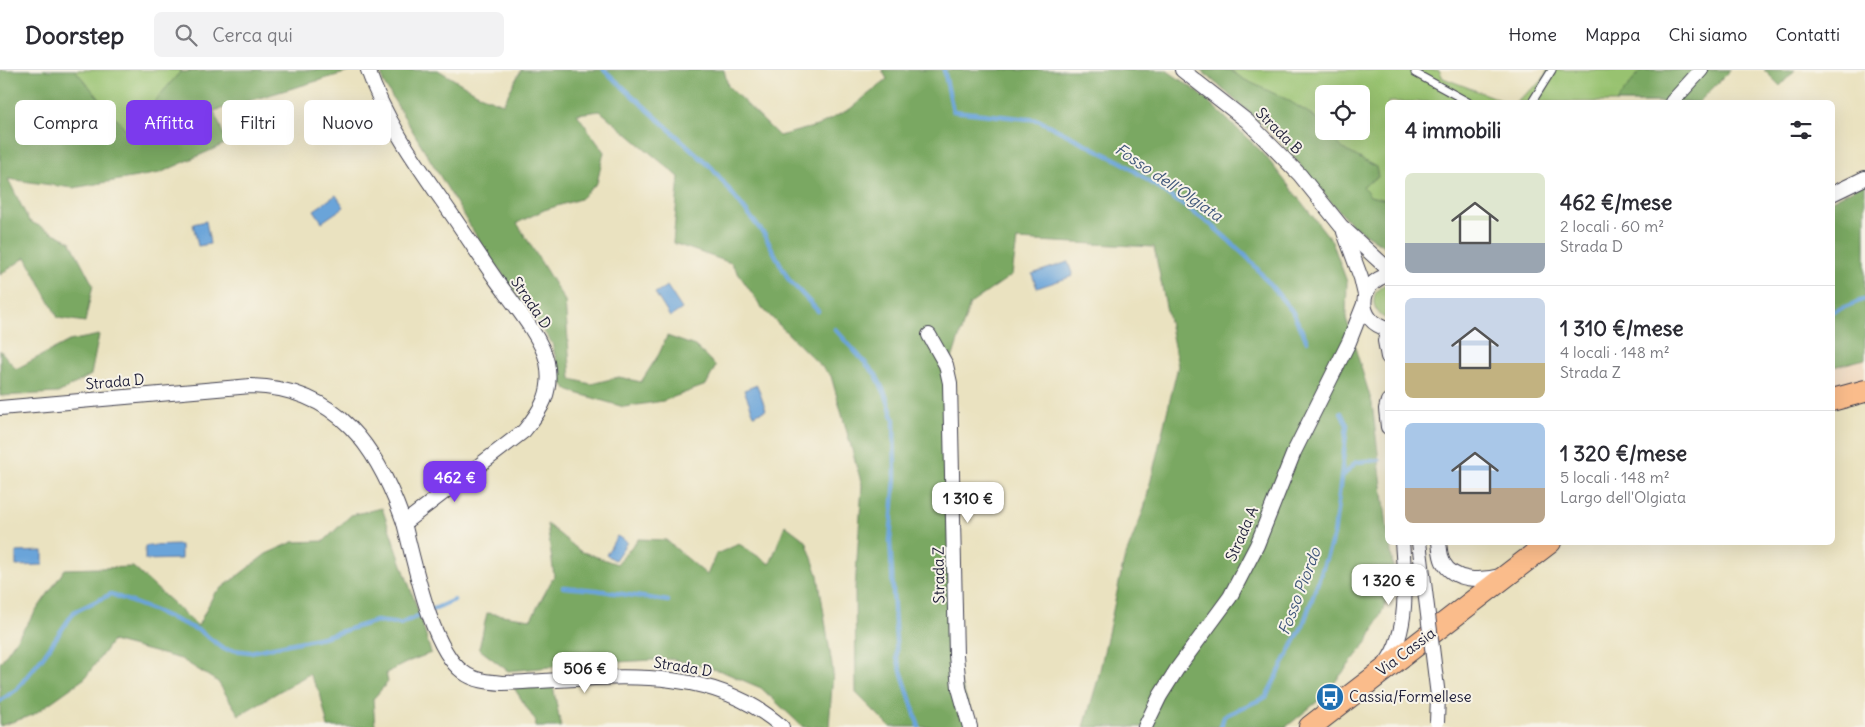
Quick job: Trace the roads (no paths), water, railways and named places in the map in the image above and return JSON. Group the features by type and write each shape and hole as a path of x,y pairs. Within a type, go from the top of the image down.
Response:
{"main road":[{"path":"1835,399 1865,391"},
{"name":"Via Cassia","path":"1310,727 1546,545"}],"street":[{"name":"Strada D","path":"368,70 382,105 418,165 540,345 546,359 548,374 548,386 542,406 524,431 404,523"},
{"name":"Strada B","path":"1182,70 1247,121 1300,175 1341,226 1385,266"},
{"path":"1674,100 1701,70"},
{"path":"1835,193 1865,178"},
{"name":"Strada B","path":"1341,226 1361,278 1366,312 1370,320 1384,328"},
{"name":"Strada A","path":"1145,727 1160,696 1177,669 1230,597 1257,545 1294,452 1349,342 1364,300 1373,282 1379,277 1385,276"},
{"path":"1349,342 1362,332 1384,328 1385,341"},
{"name":"Strada Z","path":"930,335 946,365 950,383 956,655 959,688 970,727"},
{"name":"Strada D","path":"0,408 244,386 290,390 322,404 340,417 357,433 383,471 404,523 420,585 434,625 448,657 462,672 474,678 503,683 649,677 691,682 728,694 759,710 782,727"},
{"path":"1380,672 1393,653 1402,618 1404,590 1402,545"},
{"path":"1419,545 1438,696 1437,724"},
{"path":"1439,545 1444,563 1451,571 1461,577 1485,579 1512,572"}],"lane":[{"path":"1533,100 1552,70"},
{"path":"1415,73 1464,100"}],"water":[{"path":"336,195 344,207 322,222 314,210"},
{"path":"206,221 210,244 198,246 193,224"},
{"path":"1068,262 1073,276 1037,288 1032,274"},
{"path":"667,286 682,309 670,317 655,293"},
{"path":"757,385 766,410 754,415 744,390"},
{"path":"617,536 627,542 615,560 606,555"},
{"path":"181,545 181,559 145,560 145,546"},
{"path":"43,551 43,565 16,566 16,552"}],"waterway":[{"path":"604,70 712,168 764,234 789,280 818,311"},
{"name":"Fosso dell’Olgiata","path":"944,70 953,111 1038,120 1123,163 1214,227 1249,259 1292,311 1307,341"},
{"name":"Fosso Piordo","path":"1835,311 1865,299"},
{"path":"835,329 876,375 894,420 895,478 890,541 897,658 919,727"},
{"name":"Fosso dell’Olgiata","path":"1341,413 1347,425 1341,478"},
{"name":"Fosso Piordo","path":"1221,727 1224,716 1266,697 1303,625 1334,535 1341,478 1356,462 1379,460"},
{"path":"563,587 668,601"},
{"path":"0,701 17,689 45,654 74,612 111,594 200,631 224,649 250,652 323,637 376,621 400,624 454,600"}],"place":[{"name":"Cassia/Formellese","path":"1330,697"}]}
